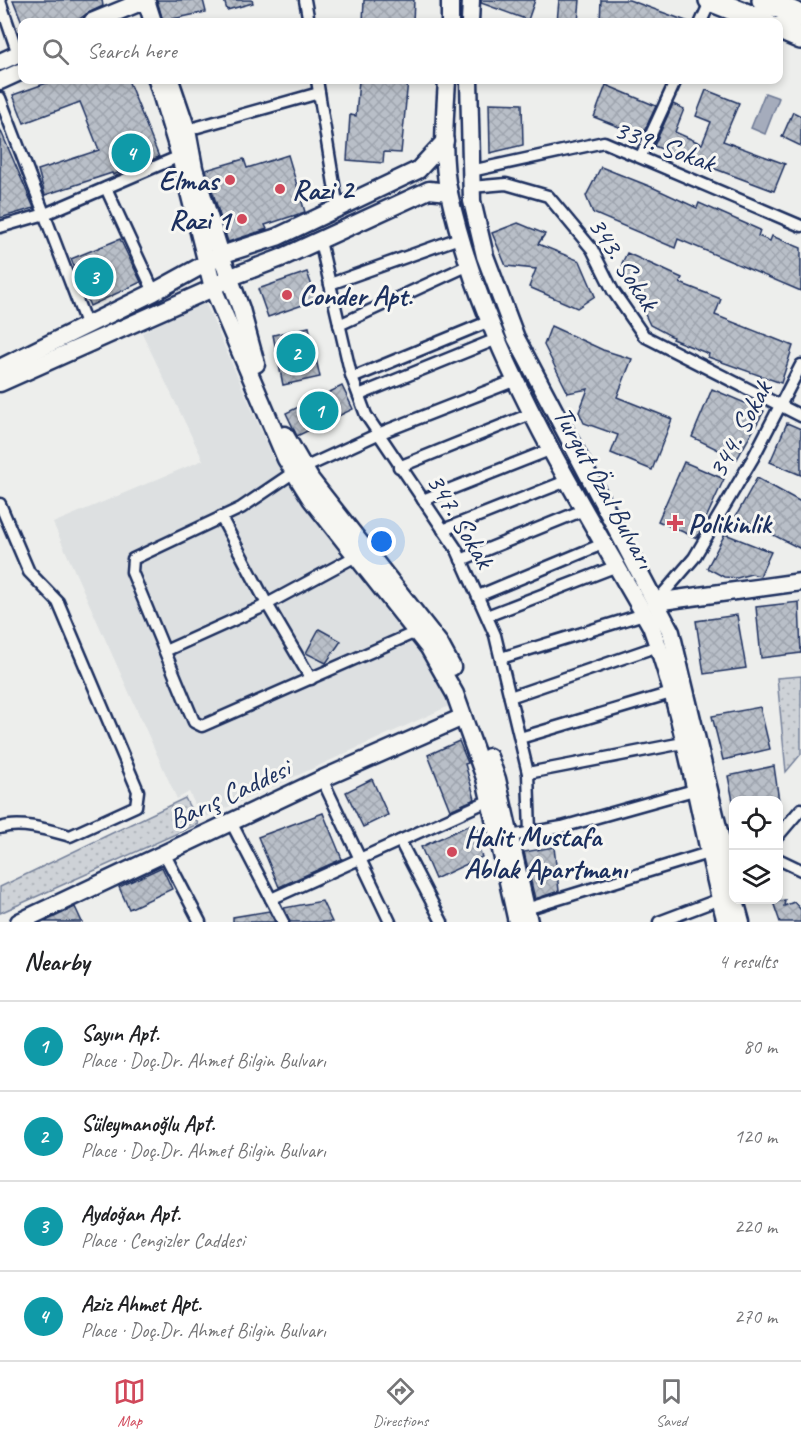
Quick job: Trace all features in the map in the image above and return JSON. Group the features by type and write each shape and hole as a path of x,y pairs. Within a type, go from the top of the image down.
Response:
{"highway":[{"path":"711,0 755,18"},
{"path":"763,0 801,16"},
{"path":"783,30 801,38"}],"main road":[{"path":"450,0 450,18"},
{"path":"470,18 471,0"},
{"path":"102,18 141,2"},
{"path":"141,2 141,18"},
{"path":"141,2 151,18"},
{"path":"0,62 18,54"},
{"path":"0,81 18,73"},
{"path":"158,84 214,258 231,277 252,352 299,470 356,556 429,648 455,694 490,800 524,918"},
{"path":"171,84 187,130 214,258 213,288 281,449 440,643 466,695 493,768 510,836 524,918"},
{"name":"Turgut Özal Bulvarı","path":"447,84 445,141 449,192 469,265 497,339 516,380 569,480 617,566 671,632 729,886"},
{"name":"Turgut Özal Bulvarı","path":"469,84 471,179 485,256 516,338 650,608 708,853 729,891"},
{"path":"0,368 154,292 214,258 277,237 418,170 445,141"},
{"path":"0,383 213,288 231,277 320,241 429,190 449,192"},
{"path":"650,608 801,582"},
{"name":"Barış Caddesi","path":"19,922 322,779 463,717"},
{"name":"Turgut Özal Bulvarı","path":"726,922 729,904"},
{"name":"Turgut Özal Bulvarı","path":"734,904 741,922"}],"street":[{"path":"306,0 308,18"},
{"path":"703,18 711,0"},
{"path":"0,2 18,48"},
{"path":"318,84 338,209"},
{"path":"641,156 673,84"},
{"path":"187,130 319,93"},
{"path":"0,98 87,326"},
{"name":"339. Sokak","path":"471,179 604,142 801,226"},
{"path":"0,227 45,214 180,156"},
{"name":"343. Sokak","path":"471,179 506,184 548,196 592,249 613,291 644,336 801,416"},
{"path":"106,188 154,292"},
{"path":"330,284 462,237"},
{"name":"347. Sokak","path":"320,241 352,378 366,415 443,530 461,560 487,616 501,658 528,773 530,833"},
{"path":"339,325 469,265"},
{"path":"352,378 490,321"},
{"path":"359,395 497,339"},
{"name":"344. Sokak","path":"650,608 694,558 753,458 801,365"},
{"path":"416,632 202,726 194,722 132,572 133,559 241,508 299,470 378,434 516,380"},
{"path":"399,467 533,412"},
{"path":"423,500 552,449"},
{"path":"443,530 569,480"},
{"path":"0,504 28,572 58,602 138,791 136,806 70,836 43,828 0,828"},
{"path":"461,560 586,509"},
{"path":"221,518 267,604 311,679"},
{"path":"478,596 605,543"},
{"path":"165,651 267,604 356,556"},
{"path":"487,616 617,566"},
{"path":"501,658 650,608"},
{"path":"510,697 658,646"},
{"path":"520,738 671,693"},
{"path":"528,773 683,743"},
{"path":"322,779 390,922"},
{"path":"510,836 562,827 694,790"},
{"path":"271,898 490,800"},
{"path":"783,830 801,809"},
{"path":"231,822 283,922"},
{"path":"400,841 442,922"},
{"path":"164,853 200,922"},
{"path":"524,918 708,853"},
{"path":"783,861 801,870"},
{"path":"659,922 729,896"}],"shaded area":[{"path":"204,300 271,453 331,538 425,658 449,706 202,819 189,792 177,799 53,523 203,460 142,333"},
{"path":"801,676 801,754 786,772 777,678"},
{"path":"185,798 198,824 0,913 0,887"}],"water":[{"path":"765,93 779,98 765,134 751,128"}],"building":[{"path":"13,0 102,0 103,6 81,18 20,18"},
{"path":"157,0 203,0 206,12 177,18 162,18"},
{"path":"224,0 252,0 253,3 227,10"},
{"path":"364,0 414,0 413,18 363,18"},
{"path":"481,0 535,0 529,18 522,18 481,3"},
{"path":"559,0 580,0 578,18 557,18"},
{"path":"601,0 629,0 678,18 600,18"},
{"path":"44,84 130,84 159,157 113,175 112,173 45,195 38,170 99,150 80,102 24,123 13,95"},
{"path":"359,84 408,84 401,153 384,152 383,163 347,160 350,115 356,116"},
{"path":"606,85 656,106 642,136 594,117"},
{"path":"706,90 739,103 723,141 785,164 774,191 654,146 673,104 684,109 675,132 702,144 711,122 696,116"},
{"path":"489,103 522,104 523,145 490,153"},
{"path":"793,112 801,116 801,146 782,137"},
{"path":"0,129 34,208 0,218"},
{"path":"288,155 305,212 265,225 267,229 228,242 206,170 244,159 247,168"},
{"path":"601,167 697,208 699,203 760,230 758,236 770,241 772,236 801,248 801,291 678,239 675,248 593,213 586,196"},
{"path":"518,223 545,234 538,244 580,261 595,296 577,308 529,287 536,269 506,266 492,233"},
{"path":"120,239 141,282 90,306 71,259"},
{"path":"627,253 682,278 680,283 721,299 715,315 793,346 781,383 708,357 709,354 672,339 673,337 650,325 623,268 622,263"},
{"name":"Conder Apt.","path":"307,272 317,300 268,317 258,289"},
{"path":"551,326 603,350 632,359 617,397 672,419 652,470 611,453 618,435 584,423 579,412 588,389 568,393 544,345"},
{"path":"309,327 320,377 283,385 273,335"},
{"path":"342,386 353,409 297,436 286,413"},
{"path":"712,389 764,411 737,459 692,437"},
{"path":"787,423 801,429 801,475 770,462"},
{"path":"684,462 724,479 697,538 658,521"},
{"path":"757,478 801,502 801,549 736,516"},
{"path":"725,534 771,552 760,576 751,574 737,578 724,577 707,568"},
{"path":"799,602 801,653 761,658 756,607"},
{"path":"737,615 746,668 704,674 696,621"},
{"path":"319,629 341,641 326,663 306,653"},
{"path":"760,707 770,749 723,760 712,716"},
{"path":"459,741 468,763 465,764 475,799 450,810 428,755"},
{"path":"774,766 778,796 732,796 728,776"},
{"path":"372,779 388,815 363,827 346,792"},
{"path":"323,813 342,859 279,887 258,837"},
{"name":"Halit Mustafa Ablak Apartmanı","path":"474,823 482,841 476,843 482,857 435,879 421,847"},
{"path":"554,847 559,891 535,899 524,852"},
{"path":"162,867 172,889 129,909 119,887"},
{"path":"785,900 784,906 794,902 801,910 801,922 780,922 774,904 783,904"},
{"path":"322,901 332,922 290,922 284,908"},
{"path":"75,907 82,922 44,922"},
{"path":"269,911 275,922 233,922 233,917"}],"place":[{"name":"Aziz Ahmet Apt.","path":"131,153"},
{"name":"Elmas","path":"230,180"},
{"name":"Razi 2","path":"280,189"},
{"name":"Razi 1","path":"242,219"},
{"name":"Aydoğan Apt.","path":"94,277"},
{"name":"Conder Apt.","path":"287,295"},
{"name":"Süleymanoğlu Apt.","path":"296,353"},
{"name":"Sayın Apt.","path":"319,411"},
{"name":"Polikinlik","path":"675,523"},
{"name":"Halit Mustafa Ablak Apartmanı","path":"452,852"}]}
